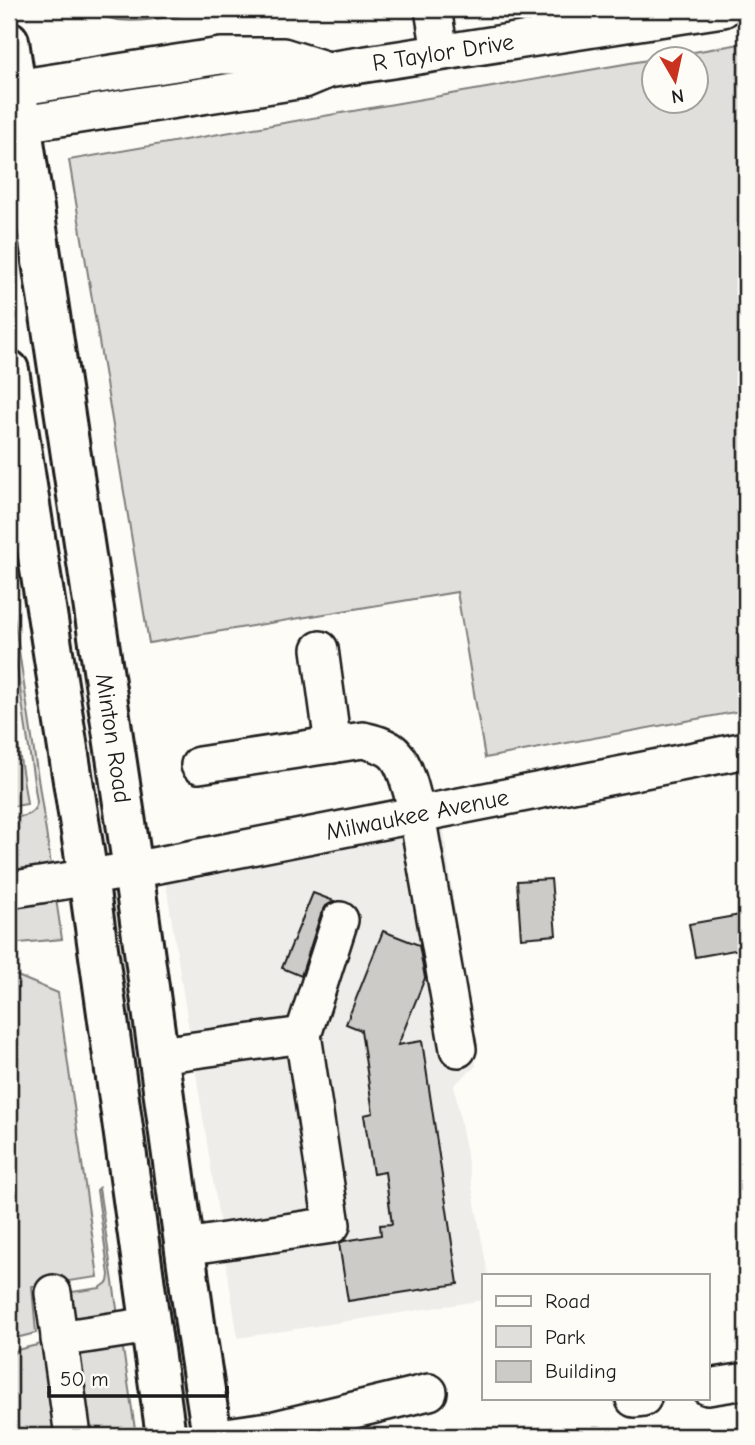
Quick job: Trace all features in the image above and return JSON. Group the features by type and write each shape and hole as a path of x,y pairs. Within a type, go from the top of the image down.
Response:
{"main road":[{"name":"Minton Road","path":"9,41 15,126 134,870 212,1436"},
{"name":"Minton Road","path":"9,370 88,877 166,1436"}],"street":[{"path":"433,9 440,52"},
{"name":"R Taylor Drive","path":"15,126 145,105 238,73 304,80 328,70 630,16 723,9"},
{"name":"R Taylor Drive","path":"12,88 220,57 238,73"},
{"path":"140,69 145,105"},
{"path":"320,649 334,744"},
{"path":"199,765 363,740 382,746 395,754 411,789 417,815 458,1049"},
{"name":"Milwaukee Avenue","path":"9,890 134,870 746,750"},
{"path":"185,1247 332,1225 303,1035 340,920"},
{"path":"159,1055 303,1035"},
{"path":"53,1293 73,1436"},
{"path":"59,1339 150,1325"},
{"path":"710,1387 746,1381"},
{"path":"226,1436 275,1429 429,1392"}],"shaded area":[{"path":"93,9 218,9 136,21 110,18"},
{"path":"443,824 476,1066 454,1085 488,1274 482,1274 482,1300 238,1338 165,878"}],"green space":[{"path":"746,43 746,710 485,758 457,592 149,643 69,160 640,61 640,116 710,116 710,49"},
{"path":"9,584 62,939 9,944 9,819 30,813 37,802 9,615"},
{"path":"9,686 27,804 9,807"},
{"path":"15,975 58,993 98,1277 32,1286 36,1333 9,1342 9,976"},
{"path":"99,1188 136,1436 9,1436 9,1358 17,1350 41,1344 44,1340 43,1296 100,1288 108,1282 97,1190"}],"building":[{"path":"551,879 556,935 521,938 517,881"},
{"path":"313,893 334,901 326,906 321,914 301,976 282,968"},
{"path":"746,914 746,948 695,957 689,924"},
{"path":"383,931 419,945 425,978 398,1045 422,1041 458,1284 348,1301 339,1243 381,1235 380,1225 392,1224 385,1172 373,1174 364,1115 373,1113 361,1030 346,1024"}]}
